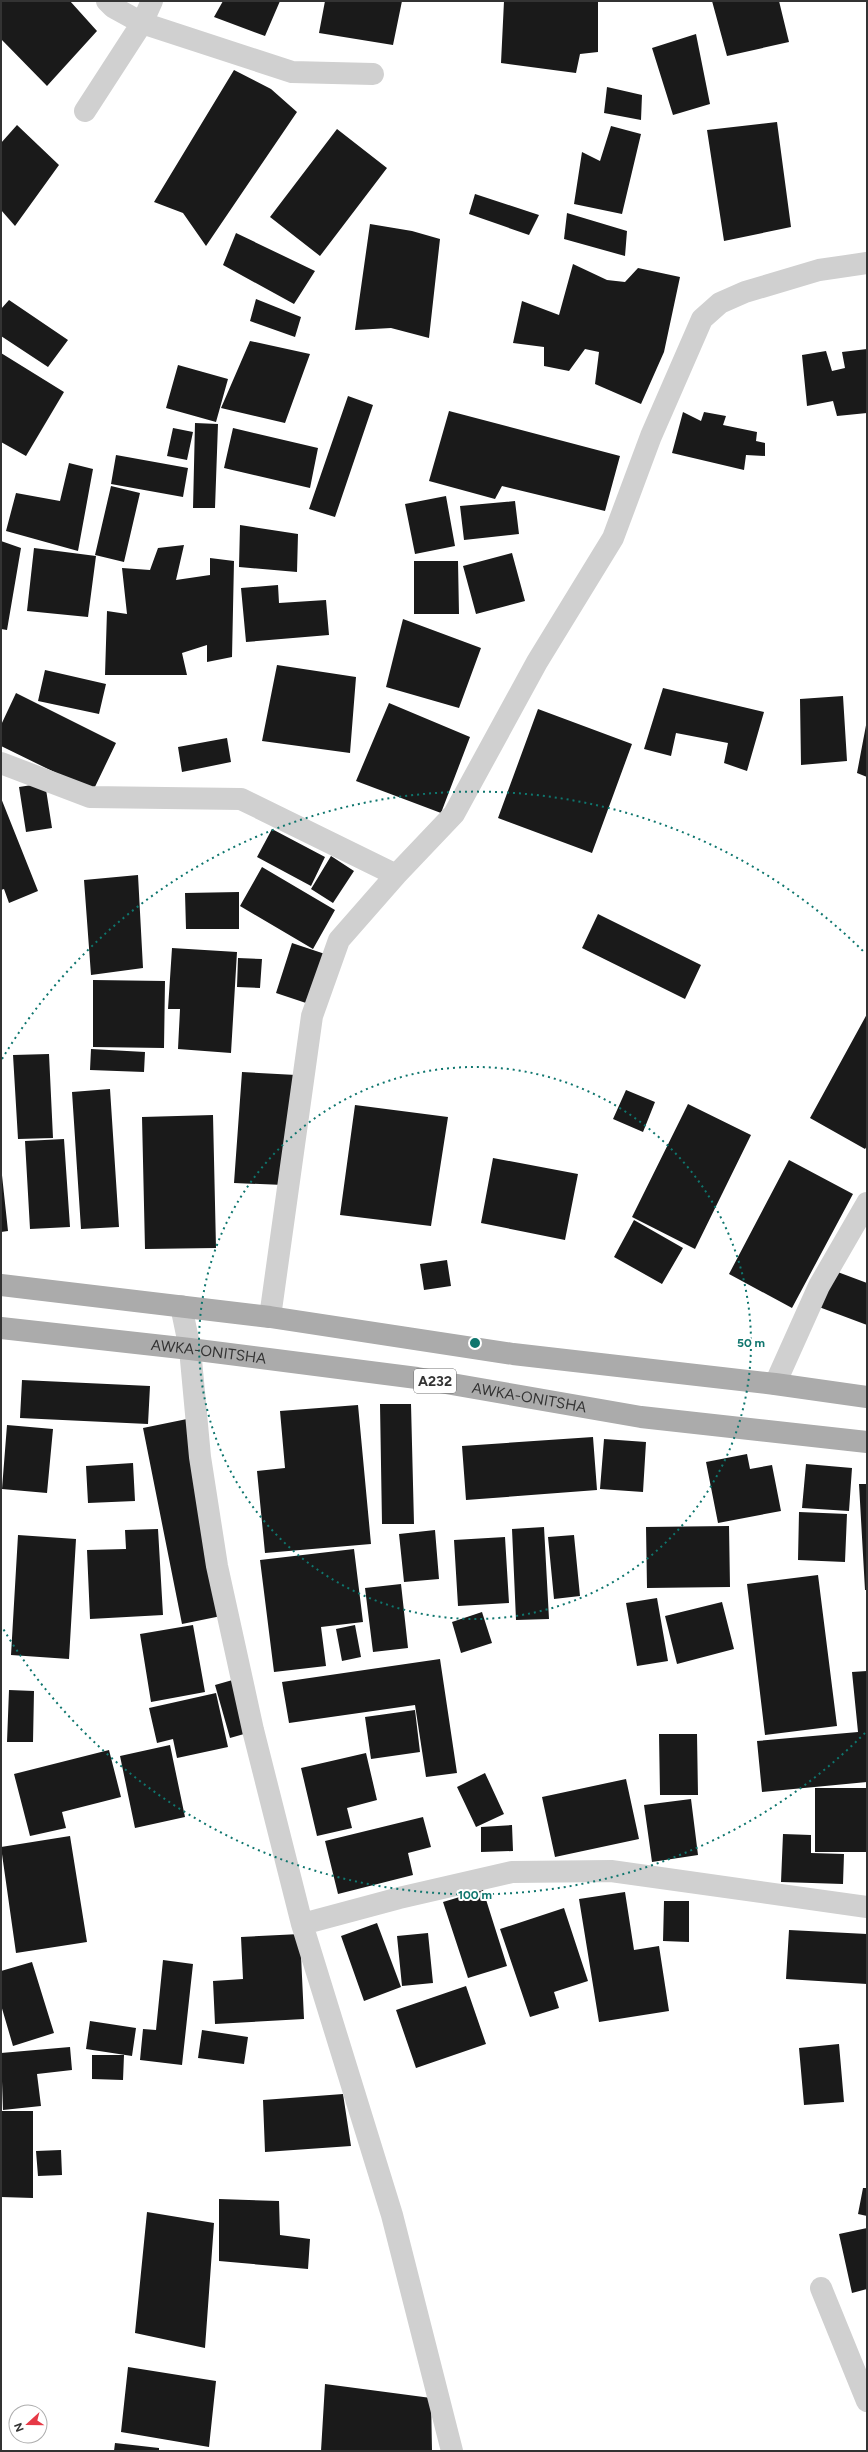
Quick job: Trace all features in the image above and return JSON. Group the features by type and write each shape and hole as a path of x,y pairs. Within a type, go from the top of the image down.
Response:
{"main road":[{"path":"1,1285 270,1317 513,1354 775,1384 867,1397"},
{"name":"AWKA-ONITSHA","path":"1,1328 190,1349 417,1378 641,1417 867,1442"}],"street":[{"path":"107,1 112,7 142,23 292,72 373,74"},
{"path":"85,111 142,23 152,1"},
{"path":"270,1317 312,1016 339,940 396,875 454,814 537,662 612,538 651,436 702,319 720,303 745,292 819,270 867,263"},
{"path":"1,763 90,797 241,799 396,875"},
{"path":"775,1384 819,1286 867,1203"},
{"path":"181,1306 190,1349 200,1457 217,1566 255,1737 302,1924 392,2215 452,2451"},
{"path":"302,1924 398,1898 512,1872 611,1871 867,1907"},
{"path":"821,2288 867,2400"}],"building":[{"path":"1,1 70,1 97,31 47,86 1,39"},
{"path":"223,1 280,1 265,36 214,17"},
{"path":"325,1 402,1 393,45 319,33"},
{"path":"504,1 598,1 598,52 580,54 576,73 501,63"},
{"path":"712,1 779,1 789,42 727,56"},
{"path":"696,34 710,104 673,115 652,48"},
{"path":"234,70 271,89 297,112 206,246 183,213 154,202"},
{"path":"607,87 642,95 641,120 604,113"},
{"path":"777,122 791,227 724,241 707,130"},
{"path":"17,125 59,165 15,226 1,210 1,143"},
{"path":"611,126 641,134 622,214 574,204 582,152 600,161"},
{"path":"337,129 387,168 320,256 270,217"},
{"path":"475,194 539,215 529,235 469,214"},
{"path":"567,213 627,231 625,256 564,239"},
{"path":"370,224 412,231 440,239 429,338 391,328 355,330"},
{"path":"236,233 315,271 294,304 223,265"},
{"path":"573,264 607,280 625,282 638,268 680,277 664,352 641,404 595,384 599,352 585,349 569,371 544,366 544,347 513,343 522,301 559,315"},
{"path":"256,299 301,317 295,337 250,321"},
{"path":"9,300 68,340 48,367 1,336 1,309"},
{"path":"250,341 310,354 285,423 221,408"},
{"path":"867,349 867,413 837,416 833,401 807,406 802,355 826,351 832,371 845,368 842,352"},
{"path":"1,353 64,392 26,456 1,442"},
{"path":"178,365 228,379 216,422 166,408"},
{"path":"348,396 373,405 335,517 309,509"},
{"path":"449,411 620,456 605,511 502,486 495,499 429,481"},
{"path":"683,412 701,421 704,412 726,416 723,425 757,432 756,441 765,443 765,456 746,455 744,470 672,453"},
{"path":"195,423 218,424 215,508 193,508"},
{"path":"173,428 193,432 187,460 167,456"},
{"path":"233,428 318,448 310,488 224,468"},
{"path":"116,455 188,468 183,497 111,484"},
{"path":"69,463 93,469 78,551 6,531 16,493 60,501"},
{"path":"111,486 140,493 124,562 95,555"},
{"path":"446,496 455,546 415,554 405,504"},
{"path":"515,501 519,534 464,540 460,506"},
{"path":"240,525 298,534 297,572 239,567"},
{"path":"1,541 21,548 7,630 1,629"},
{"path":"184,545 176,580 210,575 210,558 234,561 232,657 207,662 207,645 182,653 187,675 105,675 107,611 127,614 122,568 150,570 158,548"},
{"path":"34,548 96,556 88,617 27,611"},
{"path":"512,553 525,601 476,614 463,566"},
{"path":"414,561 458,561 459,614 414,614"},
{"path":"278,585 279,603 326,600 329,635 246,642 241,588"},
{"path":"403,619 481,648 459,708 386,687"},
{"path":"277,665 356,677 350,753 262,741"},
{"path":"45,670 106,684 99,714 38,701"},
{"path":"663,688 764,712 747,771 724,763 728,743 676,733 671,756 644,749"},
{"path":"16,693 116,743 93,791 1,746 1,725"},
{"path":"843,696 847,761 801,765 800,699"},
{"path":"389,703 470,737 441,813 356,781"},
{"path":"538,709 632,744 592,853 498,818"},
{"path":"867,720 867,777 857,773"},
{"path":"227,738 231,762 182,772 178,747"},
{"path":"45,783 52,828 26,832 19,787"},
{"path":"1,798 38,891 9,903 4,889 1,890"},
{"path":"272,829 325,857 311,886 257,857"},
{"path":"331,856 354,871 333,903 311,889"},
{"path":"262,867 335,910 313,949 240,906"},
{"path":"138,875 143,968 91,975 84,880"},
{"path":"239,892 239,929 186,929 185,893"},
{"path":"598,914 701,965 685,999 582,948"},
{"path":"292,943 328,955 312,1005 276,993"},
{"path":"172,948 237,952 231,1053 178,1049 180,1009 168,1009"},
{"path":"238,958 262,959 260,988 237,987"},
{"path":"93,980 165,981 164,1048 93,1047"},
{"path":"867,1014 867,1146 865,1149 810,1118"},
{"path":"91,1049 145,1052 144,1072 90,1070"},
{"path":"49,1054 53,1138 18,1139 13,1055"},
{"path":"242,1072 296,1075 284,1185 234,1183"},
{"path":"110,1089 119,1227 81,1229 72,1092"},
{"path":"626,1090 655,1102 643,1132 613,1119"},
{"path":"688,1104 751,1135 695,1249 632,1217"},
{"path":"355,1105 448,1117 431,1226 340,1215"},
{"path":"213,1115 216,1248 145,1249 142,1117"},
{"path":"64,1139 70,1227 30,1229 25,1141"},
{"path":"493,1158 578,1174 565,1240 481,1223"},
{"path":"789,1160 853,1194 792,1308 729,1274"},
{"path":"1,1166 8,1231 1,1232"},
{"path":"634,1220 683,1248 662,1284 614,1257"},
{"path":"447,1260 451,1286 424,1290 420,1264"},
{"path":"835,1271 867,1283 867,1325 819,1307"},
{"path":"22,1380 150,1386 148,1424 20,1418"},
{"path":"380,1404 411,1404 414,1524 382,1524"},
{"path":"358,1405 371,1544 265,1553 257,1471 285,1468 280,1411"},
{"path":"187,1419 226,1615 182,1624 143,1428"},
{"path":"7,1425 53,1429 47,1493 2,1489"},
{"path":"593,1437 597,1490 466,1500 462,1446"},
{"path":"604,1439 646,1442 643,1492 600,1489"},
{"path":"747,1454 750,1469 772,1465 781,1511 718,1523 706,1462"},
{"path":"133,1463 135,1501 88,1503 86,1466"},
{"path":"806,1464 852,1468 849,1511 802,1508"},
{"path":"859,1484 867,1484 867,1590 865,1590"},
{"path":"799,1512 847,1514 845,1562 798,1560"},
{"path":"729,1526 730,1587 647,1588 646,1527"},
{"path":"544,1527 549,1619 516,1620 512,1529"},
{"path":"158,1529 163,1615 90,1619 87,1550 126,1549 125,1530"},
{"path":"435,1530 439,1579 404,1582 399,1534"},
{"path":"18,1535 76,1539 69,1659 11,1655"},
{"path":"574,1535 580,1596 554,1599 548,1537"},
{"path":"505,1537 509,1603 458,1606 454,1540"},
{"path":"354,1549 363,1622 321,1627 326,1666 274,1672 260,1560"},
{"path":"818,1575 837,1726 765,1735 747,1584"},
{"path":"401,1584 408,1648 373,1652 365,1588"},
{"path":"657,1598 668,1661 637,1666 626,1603"},
{"path":"722,1602 734,1649 677,1664 665,1616"},
{"path":"482,1612 492,1643 461,1653 452,1622"},
{"path":"193,1625 205,1692 151,1702 140,1634"},
{"path":"355,1625 361,1657 342,1661 336,1629"},
{"path":"440,1659 457,1773 426,1777 415,1705 289,1723 282,1682"},
{"path":"867,1671 867,1782 762,1792 757,1741 858,1732 852,1672"},
{"path":"236,1679 251,1732 230,1738 215,1685"},
{"path":"9,1690 34,1691 33,1742 7,1742"},
{"path":"216,1693 228,1747 177,1758 173,1739 157,1743 149,1708"},
{"path":"415,1710 420,1752 371,1759 365,1717"},
{"path":"659,1734 697,1734 698,1795 660,1795"},
{"path":"170,1745 185,1817 135,1828 120,1756"},
{"path":"109,1750 121,1797 62,1812 66,1828 30,1836 14,1774"},
{"path":"366,1753 377,1800 347,1808 352,1828 317,1836 301,1768"},
{"path":"485,1773 504,1814 476,1827 457,1787"},
{"path":"626,1779 639,1839 555,1857 542,1797"},
{"path":"815,1788 867,1788 867,1852 815,1852"},
{"path":"691,1799 698,1855 652,1862 644,1805"},
{"path":"423,1817 431,1847 408,1853 413,1875 338,1894 325,1841"},
{"path":"512,1825 513,1851 481,1852 481,1827"},
{"path":"783,1834 811,1835 811,1853 844,1854 843,1884 781,1882"},
{"path":"70,1836 87,1942 16,1953 1,1847"},
{"path":"483,1890 507,1966 468,1978 443,1902"},
{"path":"625,1892 634,1950 659,1946 669,2011 599,2022 579,1899"},
{"path":"664,1901 689,1901 689,1942 663,1941"},
{"path":"564,1908 588,1981 554,1992 559,2008 530,2017 500,1929"},
{"path":"377,1923 401,1987 364,2001 341,1936"},
{"path":"789,1930 867,1934 867,1984 786,1979"},
{"path":"428,1933 433,1983 402,1986 397,1936"},
{"path":"300,1934 304,2019 215,2024 213,1981 243,1979 241,1937"},
{"path":"163,1960 193,1964 182,2065 140,2060 143,2029 156,2030"},
{"path":"32,1962 54,2033 13,2046 1,2005 1,1971"},
{"path":"466,1986 486,2044 416,2068 396,2010"},
{"path":"90,2021 136,2028 132,2056 86,2049"},
{"path":"202,2030 248,2037 244,2064 198,2058"},
{"path":"839,2044 844,2102 804,2105 799,2048"},
{"path":"70,2047 72,2070 37,2074 41,2106 3,2110 1,2053"},
{"path":"92,2055 124,2055 123,2080 92,2079"},
{"path":"343,2094 351,2146 265,2152 263,2100"},
{"path":"1,2111 33,2111 33,2198 1,2197"},
{"path":"61,2150 62,2175 38,2176 36,2151"},
{"path":"863,2188 867,2188 867,2216 858,2214"},
{"path":"219,2199 279,2201 280,2235 310,2239 308,2269 219,2261"},
{"path":"147,2212 214,2223 205,2348 135,2333"},
{"path":"867,2228 867,2289 852,2293 839,2234"},
{"path":"128,2367 216,2381 209,2447 121,2432"},
{"path":"325,2384 431,2398 432,2451 321,2451"},
{"path":"115,2443 159,2448 159,2451 114,2451"}]}
